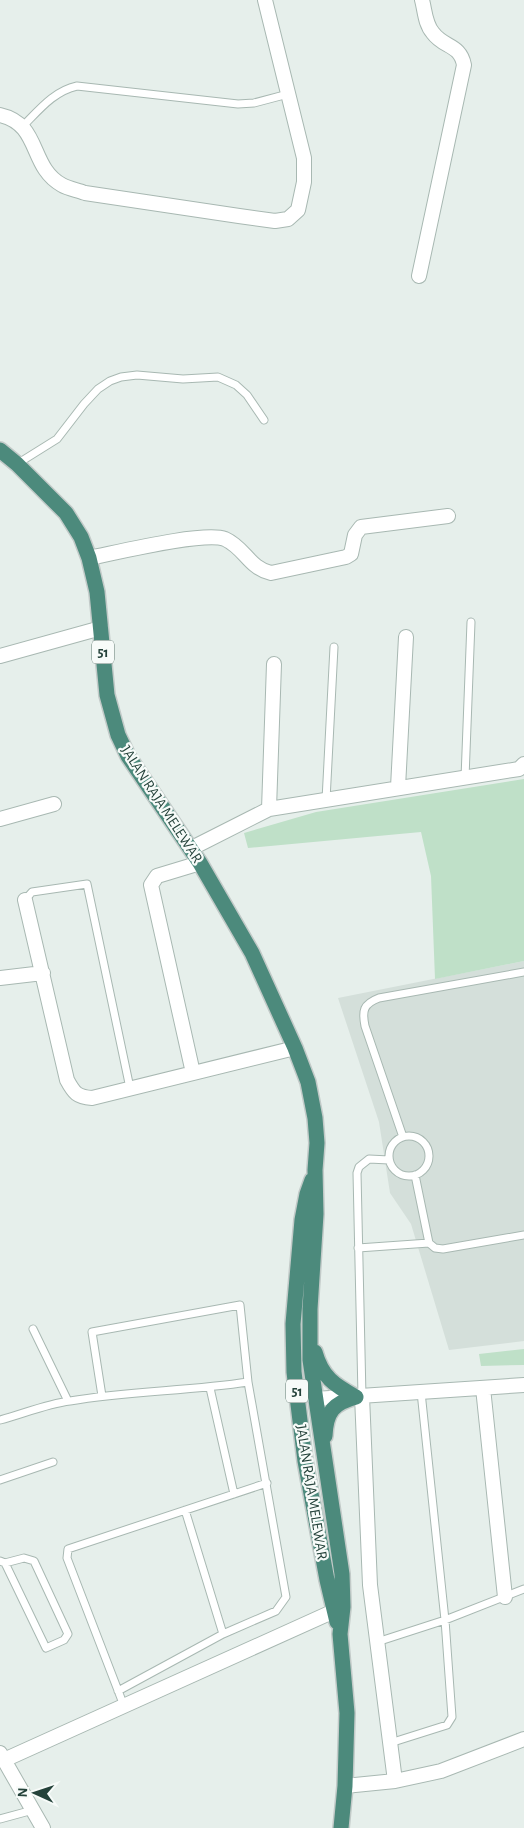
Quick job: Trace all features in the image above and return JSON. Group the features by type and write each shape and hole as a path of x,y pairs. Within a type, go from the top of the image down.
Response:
{"highway":[{"name":"JALAN RAJA MELEWAR","path":"0,450 17,464 66,513 80,537 89,558 97,592 107,695 118,735 128,756 200,863 252,953 295,1048 308,1082 317,1143 315,1170 316,1214 310,1309 310,1360 342,1574 338,1609"},
{"name":"JALAN RAJA MELEWAR","path":"315,1170 307,1194 302,1220 293,1324 294,1372 305,1461 338,1609 346,1713 345,1786 341,1828"},
{"path":"310,1309 315,1354 321,1369 331,1382 359,1396"},
{"path":"324,1458 327,1420 333,1407 341,1401 359,1396"},
{"path":"305,1461 305,1429 308,1414 315,1399"}],"street":[{"path":"0,115 8,117 23,126 40,163 62,186 85,192 239,216 275,221 288,220 298,210 304,182 304,158 265,0"},
{"path":"419,276 464,65 462,56 457,50 433,34 427,23 422,0"},
{"path":"89,558 170,542 215,537 234,544 261,571 271,573 346,557 351,554 355,534 361,527 448,516"},
{"path":"0,656 101,628"},
{"path":"398,787 406,637"},
{"path":"269,809 274,664"},
{"path":"190,849 269,809 519,769 524,764"},
{"path":"0,819 54,804"},
{"path":"193,1073 151,886 158,876 200,863"},
{"path":"25,900 67,1080 74,1092 82,1097 92,1098 295,1048"},
{"path":"0,978 43,973"},
{"path":"315,1399 524,1385"},
{"path":"483,1388 505,1597"},
{"path":"359,1396 370,1585 395,1780"},
{"path":"43,1828 2,1757 124,1706 338,1609"},
{"path":"345,1786 395,1780 441,1771 524,1739"}],"lane":[{"path":"23,126 57,94 77,86 238,104 254,103 288,94"},
{"path":"17,464 57,438 98,389 110,381 121,377 137,375 183,379 218,377 231,382 242,390 264,420"},
{"path":"465,778 471,622"},
{"path":"326,800 334,647"},
{"path":"25,900 32,892 87,884 130,1088"},
{"path":"403,1137 365,1026 363,1015 365,1006 370,1001 378,998 524,972"},
{"path":"403,1137 417,1138 423,1142 429,1154 426,1167 415,1176 402,1175 392,1166 389,1160 390,1148 398,1139 403,1137"},
{"path":"359,1396 357,1173 359,1167 369,1159 389,1160"},
{"path":"415,1176 429,1243 435,1248 443,1249 524,1235"},
{"path":"358,1248 429,1243"},
{"path":"102,1396 92,1332 240,1306 248,1382 286,1597 276,1611 223,1634 118,1691"},
{"path":"33,1329 68,1401"},
{"path":"0,1420 68,1401 102,1396 210,1388 248,1382"},
{"path":"210,1388 234,1494"},
{"path":"390,1743 447,1724 452,1717 445,1620 422,1392"},
{"path":"0,1480 53,1462"},
{"path":"124,1706 67,1558 68,1549 266,1484"},
{"path":"185,1510 223,1634"},
{"path":"24,1558 34,1561 68,1634 64,1640 46,1648 2,1562 24,1558"},
{"path":"376,1642 445,1620 524,1589"},
{"path":"0,1820 33,1810"}],"shaded area":[{"path":"524,961 524,1341 449,1350 411,1224 390,1193 379,1122 338,998"}],"green space":[{"path":"524,779 524,961 435,979 431,876 421,832 248,848 244,833 316,812"},
{"path":"524,1349 524,1365 481,1366 479,1354"}]}
